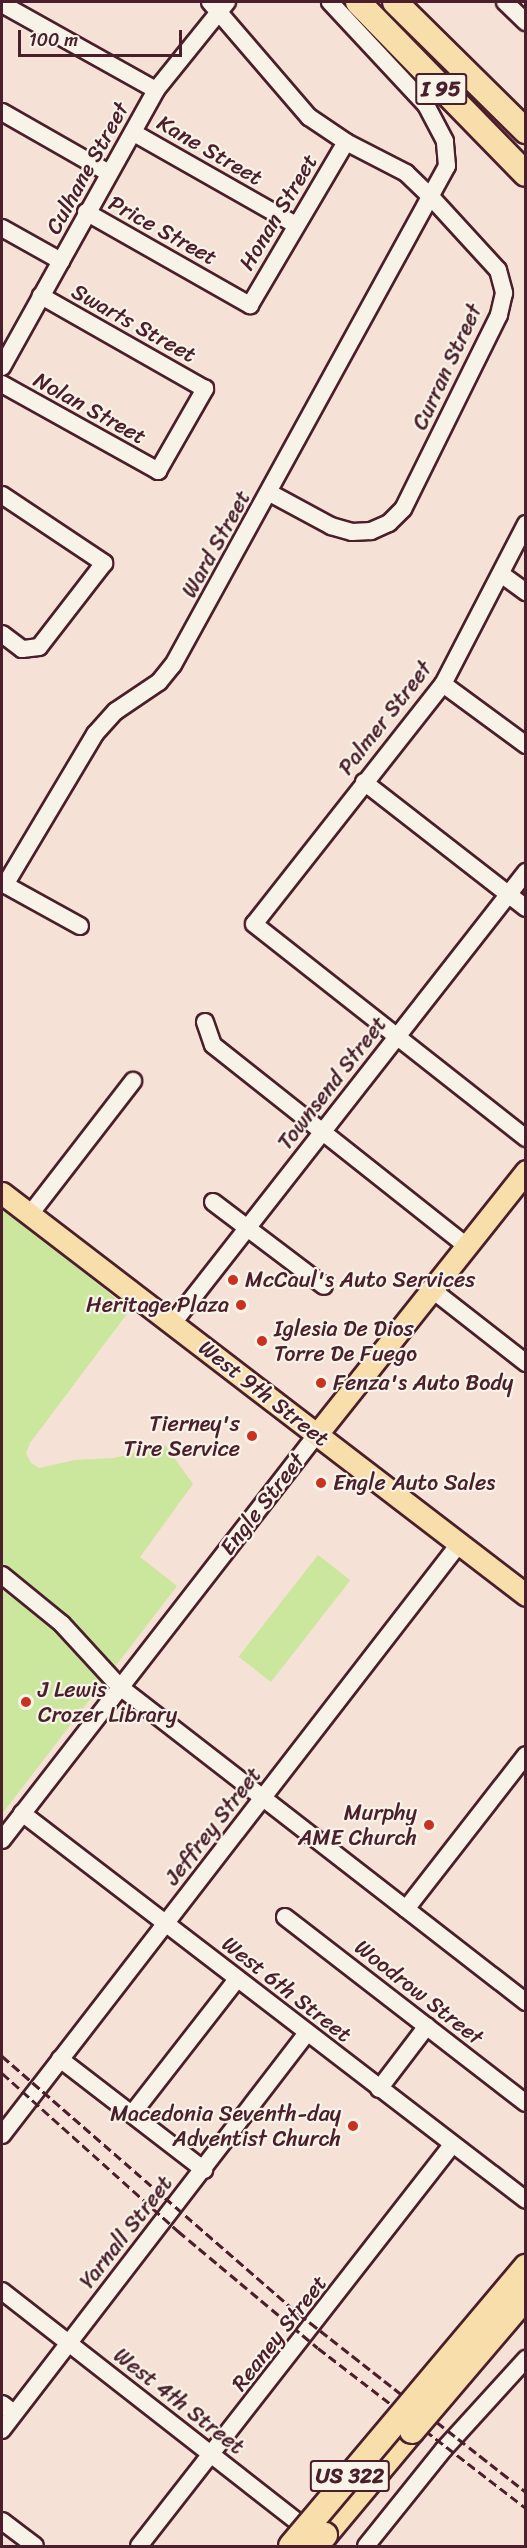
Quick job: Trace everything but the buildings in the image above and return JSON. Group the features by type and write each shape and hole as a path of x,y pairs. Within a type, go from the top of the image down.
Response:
{"highway":[{"name":"I 95","path":"358,2 525,174"},
{"name":"I 95","path":"395,2 525,131"},
{"path":"409,2406 525,2253"},
{"name":"US 322","path":"291,2547 525,2267"},
{"name":"US 322","path":"321,2544 525,2297"},
{"path":"412,2431 525,2313"}],"main road":[{"name":"Engle Street","path":"317,1434 464,1244 525,1171"},
{"name":"West 9th Street","path":"2,1193 31,1213 525,1595"}],"street":[{"name":"Ward Street","path":"3,884 95,734 116,711 159,682 173,665 432,197 449,154 438,124 426,105 330,2"},
{"path":"505,2 525,22"},
{"name":"Kane Street","path":"2,4 156,90"},
{"name":"Curran Street","path":"218,5 309,117 346,142 406,173 432,197 493,263 504,293 499,315 403,509 388,523 352,532 331,526 270,493"},
{"name":"Culhane Street","path":"2,367 6,347 41,296 156,90 218,5"},
{"name":"Price Street","path":"2,112 109,172"},
{"name":"Kane Street","path":"134,133 296,225"},
{"name":"Honan Street","path":"250,304 346,142"},
{"name":"Price Street","path":"86,212 250,304"},
{"name":"Swarts Street","path":"2,228 61,261"},
{"name":"Swarts Street","path":"41,296 205,389 158,471"},
{"name":"Nolan Street","path":"2,384 158,471"},
{"path":"2,495 104,563 39,647 22,649 2,634"},
{"name":"Palmer Street","path":"396,1038 254,924 443,684 525,524"},
{"path":"501,574 525,592"},
{"path":"443,684 525,745"},
{"path":"364,782 525,908"},
{"name":"Townsend Street","path":"173,1323 525,872"},
{"path":"3,884 80,926"},
{"path":"205,1022 213,1045 321,1133 464,1244"},
{"path":"396,1038 525,1138"},
{"path":"31,1213 133,1081"},
{"path":"213,1202 249,1226 324,1286"},
{"path":"430,1288 525,1363"},
{"name":"Engle Street","path":"2,1839 317,1434"},
{"name":"Jeffrey Street","path":"2,2135 459,1544"},
{"path":"2,1575 62,1624 120,1687 525,2002"},
{"path":"406,1909 525,1755"},
{"name":"West 6th Street","path":"22,1813 452,2145 525,2198"},
{"name":"Woodrow Street","path":"285,1917 525,2103"},
{"path":"132,2115 237,1979"},
{"path":"379,2089 427,2026"},
{"name":"Yarnall Street","path":"2,2430 8,2408 68,2343 204,2170 307,2033"},
{"path":"60,2059 204,2170"},
{"name":"Reaney Street","path":"139,2547 213,2456 452,2145"},
{"name":"West 4th Street","path":"2,2291 213,2456 321,2544"},
{"path":"366,2547 444,2450 525,2360"},
{"path":"2,2521 35,2547"}],"green space":[{"path":"2,1207 130,1310 30,1443 26,1453 31,1463 39,1468 75,1460 114,1458 165,1445 193,1484 140,1557 177,1586 2,1814"},
{"path":"318,1555 350,1580 271,1682 239,1657"}],"railway":[{"path":"2,2056 299,2314 526,2492"},
{"path":"2,2073 178,2231 318,2348 526,2508"}],"place":[{"name":"McCaul's Auto Services","path":"233,1280"},
{"name":"Heritage Plaza","path":"241,1305"},
{"name":"Iglesia De Dios Torre De Fuego","path":"262,1341"},
{"name":"Fenza's Auto Body","path":"321,1383"},
{"name":"Tierney's Tire Service","path":"252,1436"},
{"name":"Engle Auto Sales","path":"321,1483"},
{"name":"J Lewis Crozer Library","path":"26,1702"},
{"name":"Murphy AME Church","path":"429,1825"},
{"name":"Macedonia Seventh-day Adventist Church","path":"353,2126"}]}
